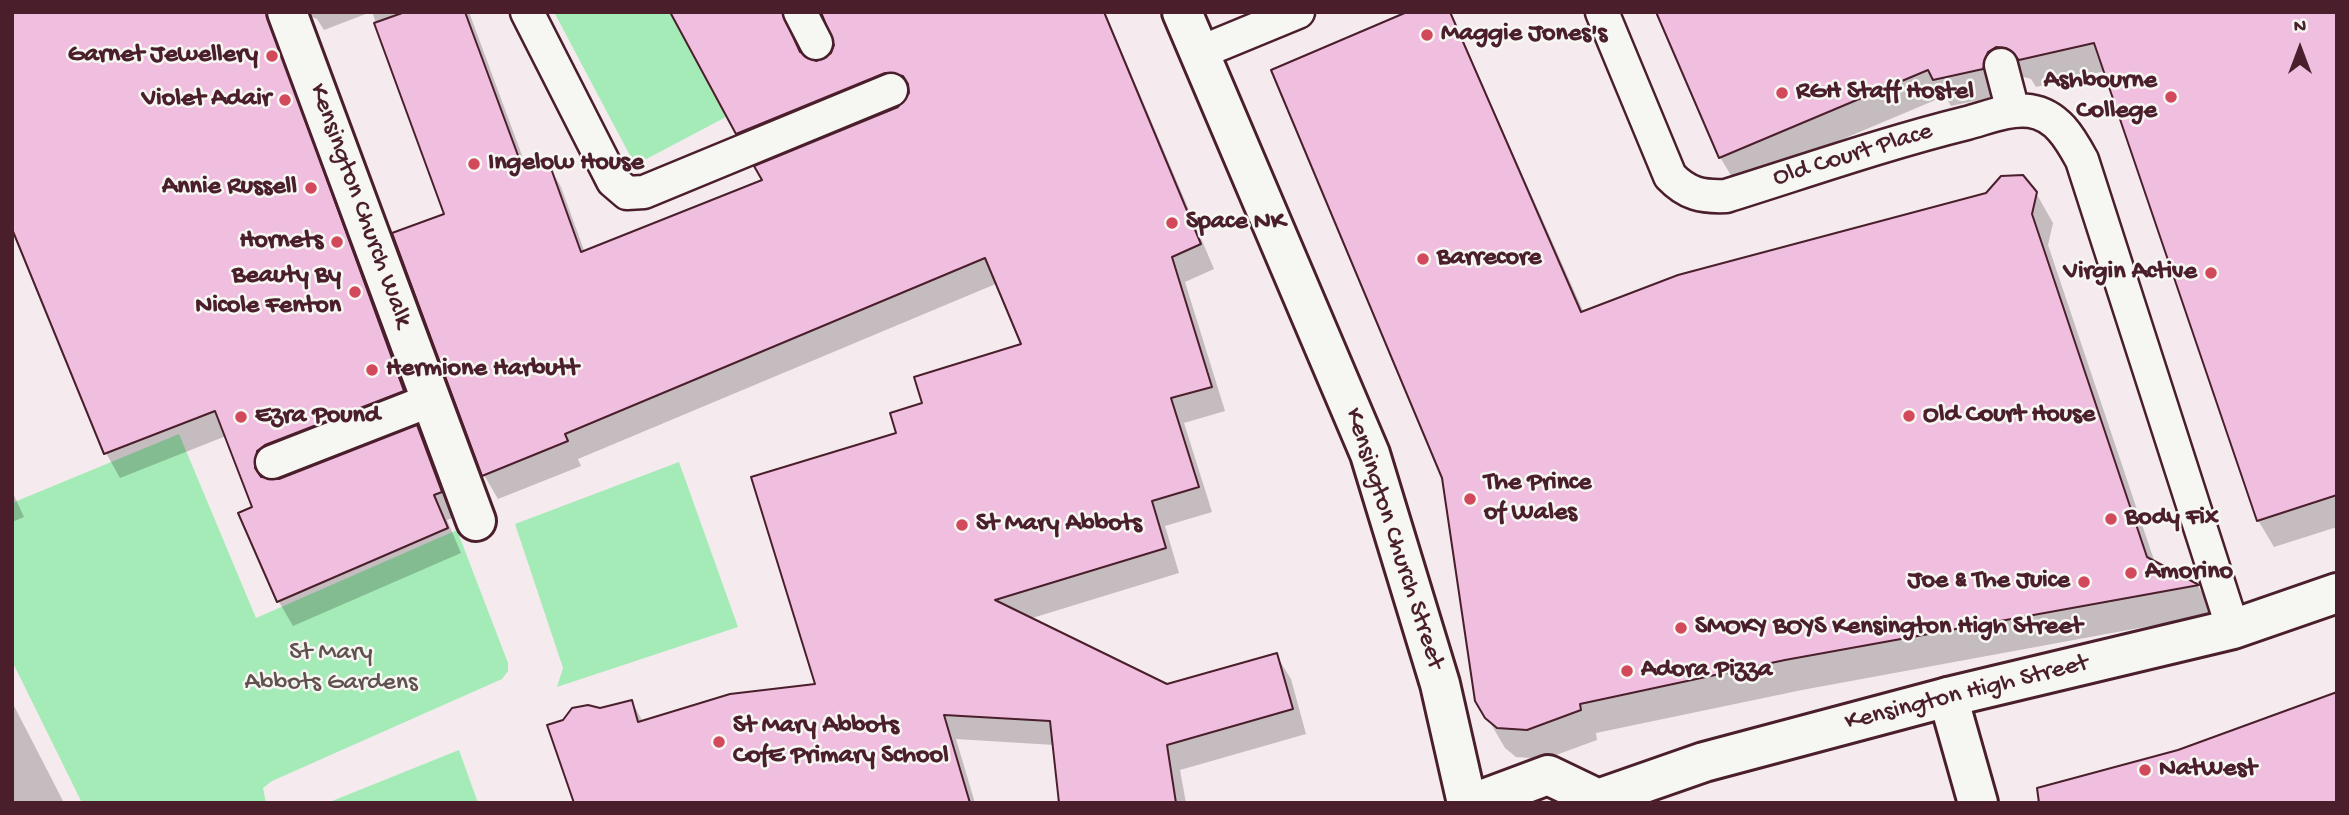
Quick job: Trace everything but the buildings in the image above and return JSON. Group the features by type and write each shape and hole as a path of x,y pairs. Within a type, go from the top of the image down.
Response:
{"main road":[{"name":"Kensington Church Walk","path":"287,12 476,522"},
{"name":"Kensington Church Street","path":"1182,12 1370,454 1440,684 1467,803"},
{"name":"Kensington High Street","path":"1473,803 1548,775 1598,801 1704,762 1948,697 2233,629 2337,593"},
{"path":"1948,697 1978,803"}],"lane":[{"path":"527,12 613,181 627,193 644,192 891,90"},
{"path":"800,12 816,43"},
{"path":"1201,52 1298,12"},
{"name":"Old Court Place","path":"1602,12 1670,176 1681,188 1695,195 1726,196 1929,132 2013,111 2030,111 2051,119 2069,136 2082,160 2233,629"},
{"path":"2001,65 2013,111"},
{"path":"272,462 431,400"}],"green space":[{"path":"554,12 670,12 726,117 635,165"},
{"name":"St Mary Abbots Gardens","path":"179,434 256,618 457,530 508,663 508,671 502,679 272,781 263,788 266,803 82,803 12,661 12,503"},
{"path":"679,462 738,627 557,687 563,668 515,524"},
{"path":"459,750 478,803 327,803"}],"place":[{"name":"Maggie Jones's","path":"1427,35"},
{"name":"Garnet Jewellery","path":"272,56"},
{"name":"RGH Staff Hostel","path":"1782,93"},
{"name":"Ashbourne College","path":"2171,97"},
{"name":"Violet Adair","path":"285,100"},
{"name":"Ingelow House","path":"474,164"},
{"name":"Annie Russell","path":"311,188"},
{"name":"Space NK","path":"1172,223"},
{"name":"Hornets","path":"337,242"},
{"name":"Barrecore","path":"1423,259"},
{"name":"Virgin Active","path":"2211,273"},
{"name":"Beauty By Nicole Fenton","path":"355,292"},
{"name":"Hermione Harbutt","path":"372,370"},
{"name":"Old Court House","path":"1909,416"},
{"name":"Ezra Pound","path":"241,417"},
{"name":"The Prince of Wales","path":"1470,499"},
{"name":"Body Fix","path":"2111,519"},
{"name":"St Mary Abbots","path":"962,525"},
{"name":"Amorino","path":"2131,573"},
{"name":"Joe & The Juice","path":"2084,582"},
{"name":"SMOKY BOYS Kensington High Street","path":"1681,628"},
{"name":"Adora Pizza","path":"1627,671"},
{"name":"St Mary Abbots CofE Primary School","path":"719,742"},
{"name":"NatWest","path":"2145,770"}]}
